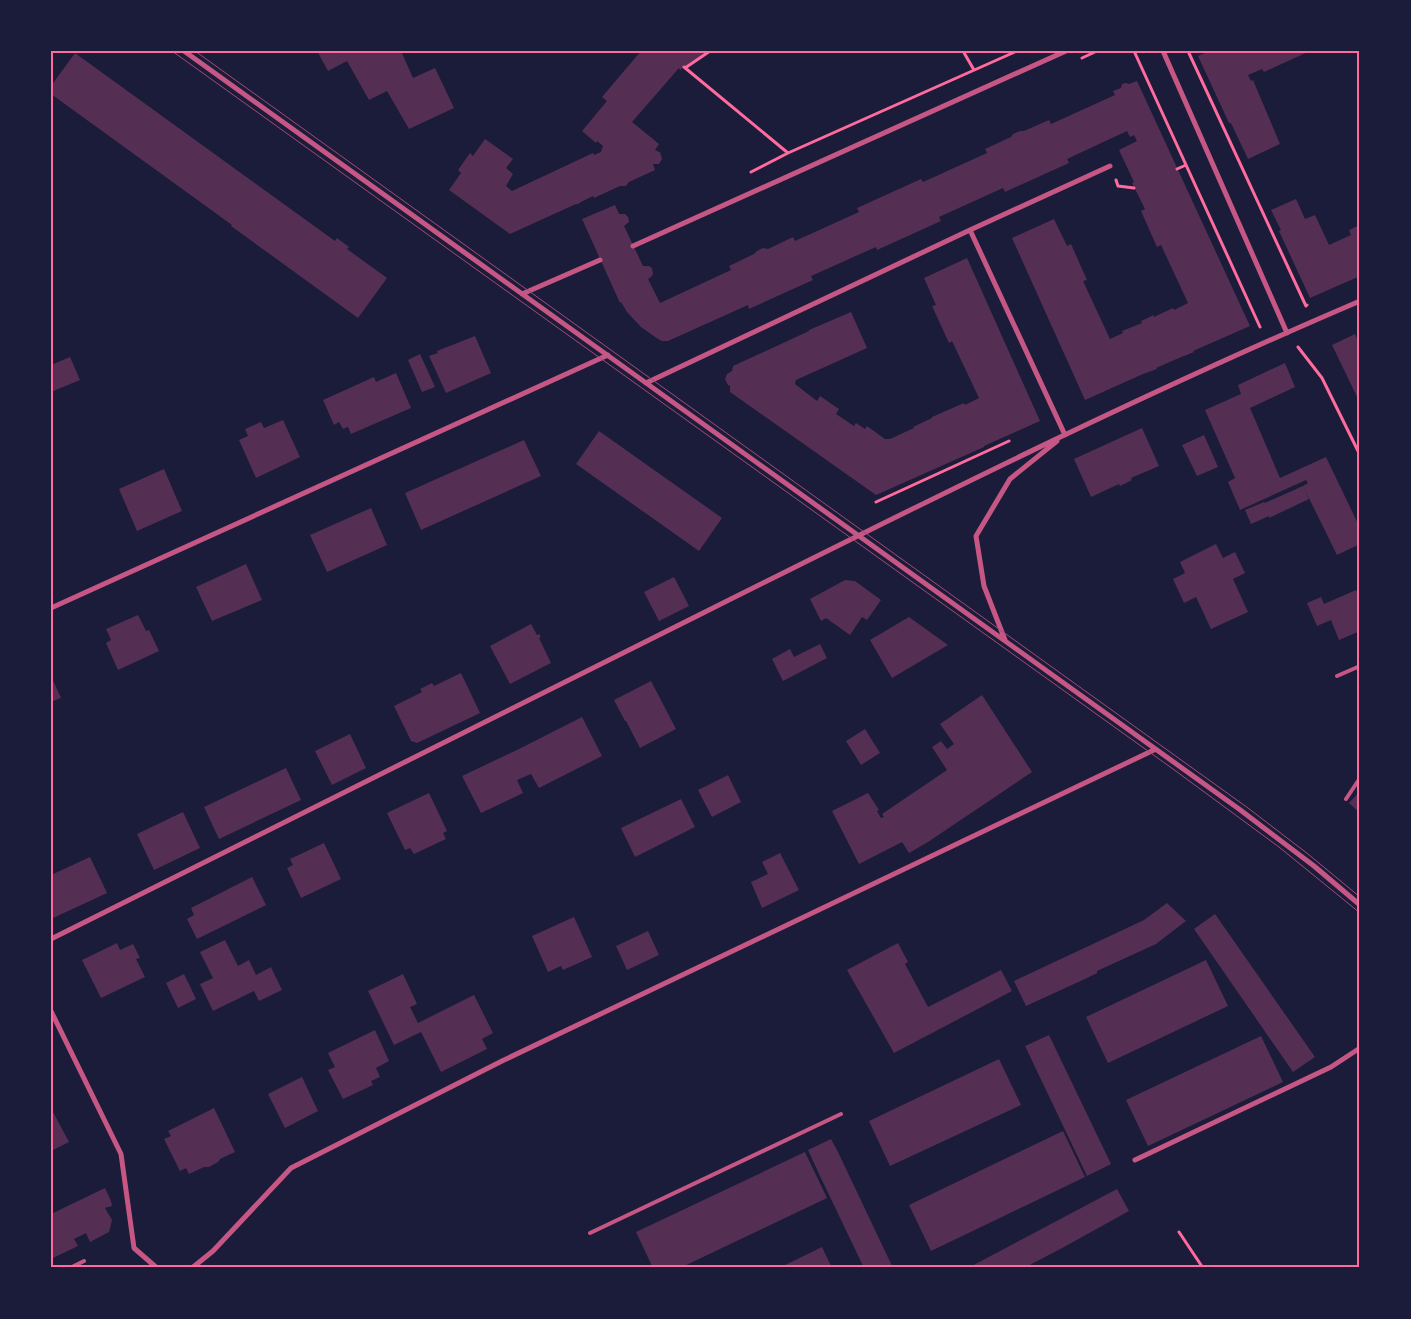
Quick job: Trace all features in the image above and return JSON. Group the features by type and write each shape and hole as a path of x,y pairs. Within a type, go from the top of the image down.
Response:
{"street":[{"path":"184,51 1269,832 1314,866 1360,905"},
{"path":"633,246 1066,51"},
{"path":"1163,51 1287,332"},
{"path":"646,383 1110,166"},
{"path":"970,230 1065,435"},
{"path":"522,294 600,260"},
{"path":"51,939 858,535 1065,435 1287,332 1360,301"},
{"path":"51,608 608,356"},
{"path":"1005,641 984,586 976,536 1010,479 1065,435"},
{"path":"192,1268 212,1251 292,1168 502,1061 1156,750"},
{"path":"51,1011 121,1154 134,1248 157,1268"},
{"path":"1135,1160 1331,1067 1360,1048"}],"lane":[{"path":"1338,676 1360,666"},
{"path":"1346,799 1360,778"},
{"path":"590,1233 841,1114"},
{"path":"70,1268 84,1261"}],"path":[{"path":"710,51 685,68 788,154"},
{"path":"963,51 974,70"},
{"path":"1134,51 1260,327 1280,317"},
{"path":"1188,51 1306,306 1315,302"},
{"path":"1178,169 1186,165"},
{"path":"1118,186 1134,188"},
{"path":"1287,332 1322,378 1360,455"},
{"path":"876,502 1012,440"},
{"path":"1179,1232 1202,1267"}],"building":[{"path":"317,51 401,51 413,78 435,68 454,108 409,129 387,91 369,100 347,61 328,71"},
{"path":"641,51 707,51 680,70 679,68 632,122 659,144 655,150 660,152 662,159 659,164 653,164 655,170 629,182 626,186 620,186 594,198 593,196 510,234 449,190 461,173 458,170 470,153 473,156 485,139 513,159 506,168 513,174 506,186 512,191 593,153 594,155 601,152 603,146 597,141 596,143 582,131 607,101 602,97"},
{"path":"1209,51 1310,51 1264,72 1262,69 1248,75 1251,81 1253,80 1280,144 1248,159 1198,56"},
{"path":"75,53 335,241 337,238 349,247 347,249 387,278 358,318 51,94 51,86"},
{"path":"1137,81 1250,326 1085,400 1012,238 1054,219 1067,246 1071,244 1087,280 1083,281 1110,339 1154,315 1154,317 1188,303 1161,245 1157,247 1141,211 1145,209 1119,150 1137,141 1134,135 1130,137 1127,131 1067,159 1069,163 1005,192 1003,188 939,217 941,221 877,250 876,247 811,276 813,280 749,309 748,305 668,341 658,339 641,327 620,303 582,219 615,205 619,214 625,214 628,217 629,222 624,226 643,266 652,268 653,274 648,279 660,303 731,270 729,266 763,248 768,249 793,237 795,241 859,212 857,208 921,179 923,182 987,153 985,149 1011,137 1013,134 1049,120 1051,124 1115,95 1113,91 1121,88 1122,84"},
{"path":"1296,199 1305,219 1315,215 1329,245 1351,235 1349,230 1360,225 1360,276 1310,298 1271,210"},
{"path":"967,258 1040,421 876,495 730,392 730,386 725,379 727,374 732,371 733,366 851,312 867,348 796,380 795,384 817,401 820,396 839,409 836,414 854,426 856,423 865,429 867,426 885,439 890,439 932,417 979,398 952,341 949,343 932,306 936,305 924,278"},
{"path":"1355,334 1360,345 1360,403 1332,345"},
{"path":"475,336 491,373 446,393 429,356"},
{"path":"420,354 435,387 422,392 408,360"},
{"path":"70,357 80,380 51,392 51,365"},
{"path":"1285,363 1295,387 1250,408 1280,478 1326,457 1360,528 1360,544 1337,555 1303,486 1308,483 1306,480 1240,510 1228,482 1235,478 1205,410 1241,394 1238,385"},
{"path":"396,373 411,408 351,434 348,427 343,429 339,422 334,425 323,400 374,377 376,382"},
{"path":"283,420 300,457 256,478 239,440 248,436 245,429 261,422 264,428"},
{"path":"1142,428 1159,466 1131,478 1132,480 1120,486 1119,484 1091,497 1074,459"},
{"path":"599,431 722,518 699,551 576,464"},
{"path":"1204,435 1218,467 1197,476 1182,445"},
{"path":"524,440 541,476 421,530 405,493"},
{"path":"164,469 182,511 137,531 119,489"},
{"path":"1303,486 1309,499 1269,518 1269,516 1251,524 1245,510"},
{"path":"371,508 387,545 327,572 310,535"},
{"path":"1216,544 1223,558 1235,552 1245,573 1233,579 1248,612 1211,629 1196,597 1184,603 1173,579 1185,573 1180,562"},
{"path":"246,564 262,600 212,621 196,587"},
{"path":"674,577 689,606 659,621 644,592"},
{"path":"845,580 855,581 881,600 867,620 862,617 850,635 826,618 821,621 810,599"},
{"path":"1356,590 1360,598 1360,631 1339,640 1331,620 1317,626 1307,603 1321,597 1324,604"},
{"path":"138,615 146,631 149,630 159,651 118,670 106,643 111,640 106,629"},
{"path":"909,617 948,645 892,678 870,640"},
{"path":"531,624 537,635 539,634 541,637 539,638 551,663 510,684 490,646"},
{"path":"820,644 827,658 783,681 772,659 790,649 794,657"},
{"path":"461,673 480,713 417,743 411,741 394,706 422,692 420,689 432,683 434,686"},
{"path":"51,676 61,698 51,702"},
{"path":"651,681 676,729 640,748 614,700"},
{"path":"982,695 1032,772 909,853 902,842 859,864 832,811 868,793 879,810 877,811 881,818 884,817 882,814 947,770 932,747 941,741 947,749 954,744 940,724"},
{"path":"582,717 602,756 539,788 531,774 517,780 523,793 481,813 462,776"},
{"path":"865,729 880,753 861,765 846,741"},
{"path":"350,734 366,768 332,785 315,751"},
{"path":"286,768 301,800 219,839 204,807"},
{"path":"728,775 741,802 712,817 698,790"},
{"path":"1360,791 1360,813 1349,803"},
{"path":"429,793 447,831 443,833 446,839 414,854 410,848 405,850 387,813"},
{"path":"681,799 695,827 635,857 621,828"},
{"path":"183,812 200,848 154,870 137,834"},
{"path":"324,843 341,879 301,898 287,868 293,865 290,859"},
{"path":"780,853 799,890 762,908 751,882 768,874 762,862"},
{"path":"90,857 107,893 51,919 51,875"},
{"path":"252,877 266,905 197,939 187,919 194,915 191,908"},
{"path":"1167,903 1186,921 1156,944 1026,1006 1014,981 1144,920"},
{"path":"1215,914 1315,1057 1293,1072 1194,929"},
{"path":"574,917 592,957 563,970 561,966 548,972 532,936"},
{"path":"648,931 659,955 627,970 616,946"},
{"path":"225,940 238,966 249,960 256,975 271,967 282,990 259,1001 254,991 213,1011 200,984 213,978 200,952"},
{"path":"117,943 120,950 133,944 140,958 136,959 145,977 101,998 82,960"},
{"path":"898,943 908,962 905,964 928,1007 1001,970 1012,991 894,1053 847,970"},
{"path":"1206,960 1228,1006 1108,1063 1086,1017"},
{"path":"184,974 196,999 178,1008 166,983"},
{"path":"403,974 417,1004 410,1007 418,1023 474,995 493,1033 482,1039 487,1049 441,1072 421,1032 394,1045 368,991"},
{"path":"375,1030 389,1061 376,1068 380,1077 371,1081 373,1085 343,1099 328,1070 335,1067 328,1053"},
{"path":"1049,1035 1111,1164 1087,1176 1025,1046"},
{"path":"1261,1036 1283,1082 1148,1146 1126,1100"},
{"path":"999,1059 1021,1105 890,1166 869,1121"},
{"path":"302,1077 318,1111 285,1128 268,1094"},
{"path":"214,1108 235,1152 209,1167 204,1167 189,1174 186,1168 180,1171 164,1139 171,1136 168,1131"},
{"path":"53,1112 69,1142 51,1151 51,1113"},
{"path":"1063,1131 1085,1177 931,1251 909,1205"},
{"path":"831,1139 893,1268 864,1268 808,1150"},
{"path":"805,1152 827,1198 680,1268 653,1268 636,1232"},
{"path":"105,1188 112,1206 105,1208 112,1220 109,1232 90,1242 86,1233 74,1239 78,1246 51,1259 51,1214"},
{"path":"1117,1189 1129,1211 1064,1247 1024,1268 968,1268"},
{"path":"822,1247 832,1268 779,1268 783,1266"}],"tram line":[{"path":"172,51 1173,769 1279,847 1360,913"},
{"path":"195,51 1248,808 1360,897"}]}
